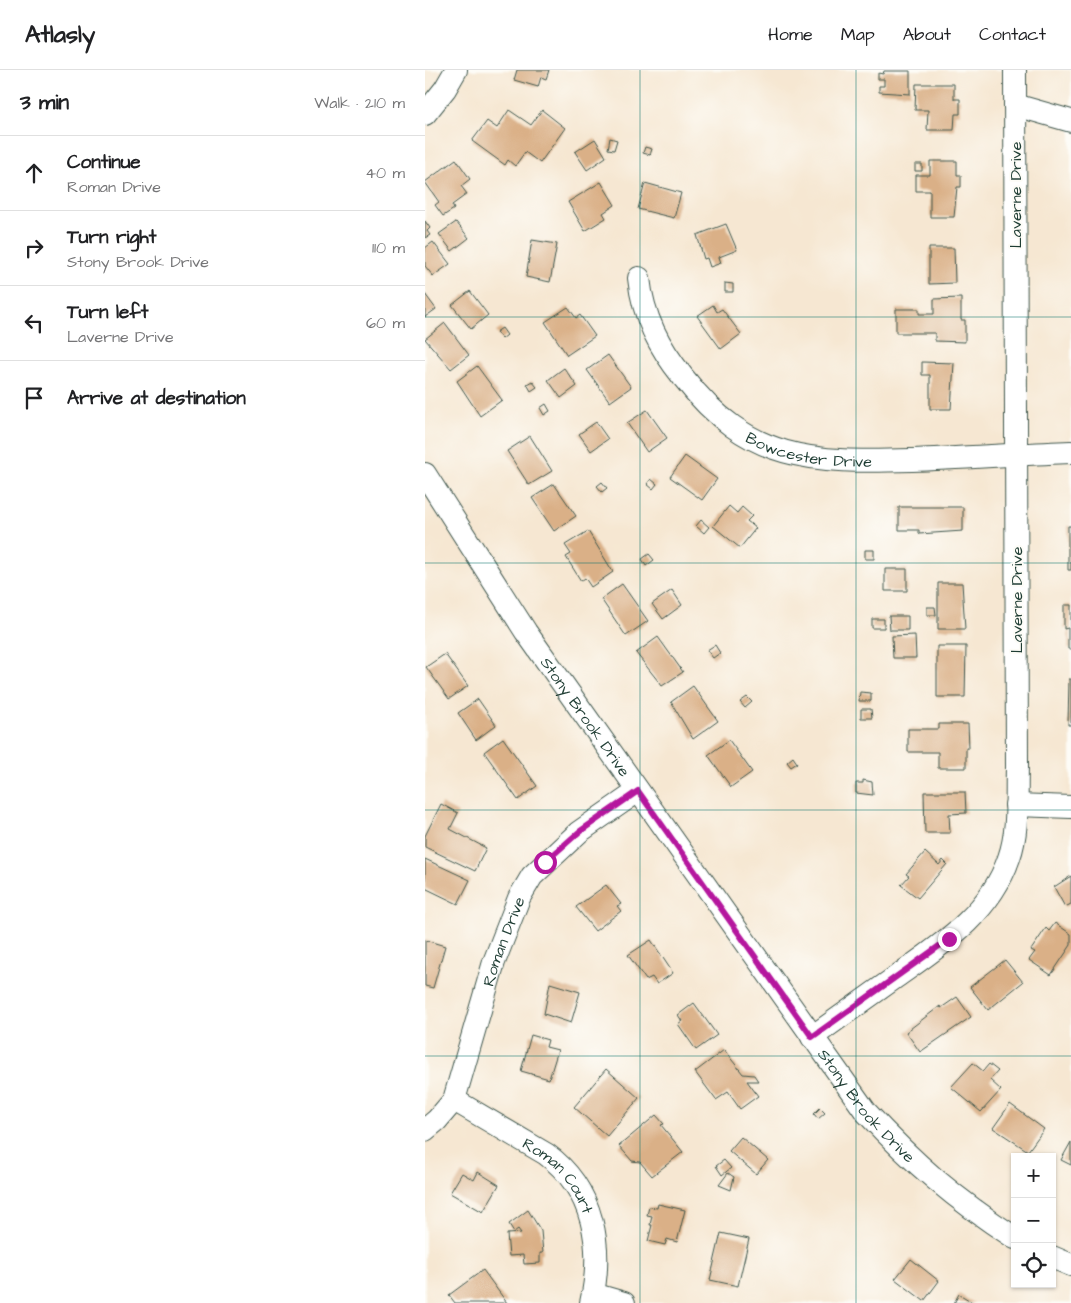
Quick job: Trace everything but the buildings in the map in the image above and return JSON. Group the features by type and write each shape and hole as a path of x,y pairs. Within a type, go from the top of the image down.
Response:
{"street":[{"path":"425,114 445,89 456,70"},
{"name":"Laverne Drive","path":"812,1037 949,939 972,918 987,900 1005,869 1014,836 1016,805 1015,70"},
{"path":"1015,104 1071,121"},
{"name":"Bowcester Drive","path":"639,278 647,320 670,361 699,398 715,414 761,444 800,456 845,461 989,457 1071,452"},
{"name":"Stony Brook Drive","path":"425,474 526,632 866,1112 905,1154 973,1210 1011,1235"},
{"name":"Roman Drive","path":"425,1130 454,1100 494,962 519,898 532,876 579,832 638,791"},
{"path":"1016,805 1071,807"},
{"name":"Roman Court","path":"454,1100 546,1154 574,1179 585,1201 594,1231 596,1259 592,1298 624,1303"},
{"path":"1056,1259 1071,1265"}],"route":[{"path":"545,862 579,832 638,791 812,1037 949,939"}]}
